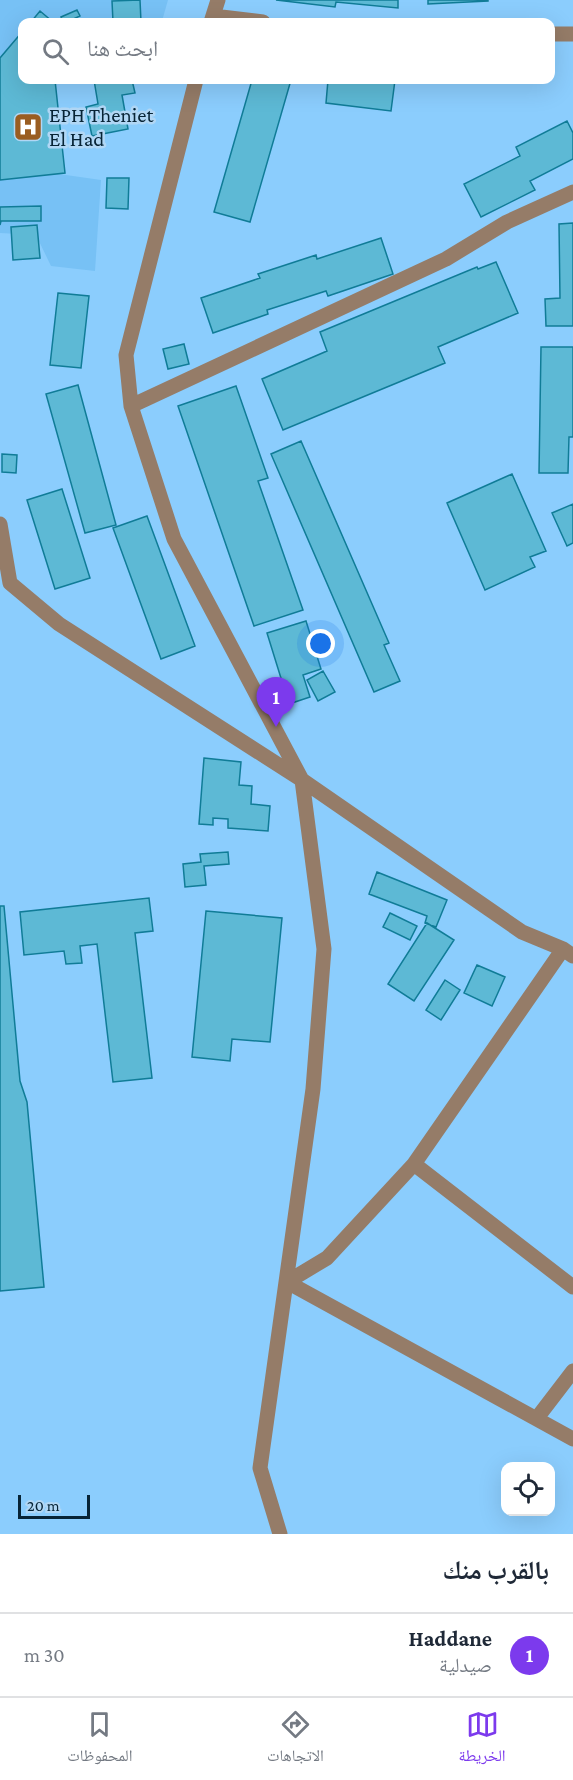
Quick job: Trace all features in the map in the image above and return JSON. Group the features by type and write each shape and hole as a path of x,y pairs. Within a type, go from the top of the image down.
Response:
{"street":[{"path":"212,18 218,0"},
{"path":"555,34 573,34"},
{"path":"195,84 126,355 131,406 174,539 302,780 324,949 313,1089 260,1468 280,1534"},
{"path":"131,406 446,258 507,222 573,192"},
{"path":"0,524 10,583 59,624 302,780 522,932 568,952 414,1164 327,1258 287,1282"},
{"path":"414,1164 573,1287"},
{"path":"287,1282 573,1439"},
{"path":"537,1418 573,1371"}],"shaded area":[{"name":"EPH Theniet El Had","path":"0,0 168,0 163,18 18,18 18,84 55,84 59,174 101,180 95,271 51,266 36,235 0,233"}],"building":[{"path":"140,0 141,18 113,18 112,1"},
{"path":"276,0 398,0 398,8 336,2 335,7"},
{"path":"428,0 488,0 488,1 428,4"},
{"path":"77,10 80,16 76,18 61,17"},
{"path":"40,11 48,18 34,18"},
{"path":"18,37 18,84 55,84 65,173 0,180 0,58"},
{"path":"95,84 133,84 135,93 122,95 128,129 92,136 86,107 98,104"},
{"path":"251,84 290,84 250,222 214,212"},
{"path":"328,84 394,84 391,111 326,103"},
{"path":"567,121 573,133 573,159 530,181 535,190 481,217 464,184 520,156 516,147"},
{"path":"107,178 129,178 128,209 106,208"},
{"path":"41,206 41,221 1,221 0,225 0,207"},
{"path":"573,223 573,326 546,326 545,299 560,298 559,224"},
{"path":"37,225 40,258 13,260 11,227"},
{"path":"381,238 393,274 328,296 326,291 267,310 268,314 213,333 201,298 260,278 258,274 316,255 317,259"},
{"path":"496,262 518,313 438,347 445,363 283,430 262,379 327,351 320,332 477,267 478,269"},
{"path":"58,293 89,296 81,368 50,365"},
{"path":"184,344 189,364 168,369 163,349"},
{"path":"541,347 573,347 573,437 569,437 568,473 539,473"},
{"path":"78,385 116,525 85,533 46,394"},
{"path":"236,386 268,478 258,481 303,610 254,626 178,406"},
{"path":"301,441 389,643 384,645 400,681 374,692 271,454"},
{"path":"2,454 17,455 16,473 2,472"},
{"path":"512,474 546,551 530,557 535,567 485,590 447,503"},
{"path":"62,489 90,578 55,589 27,500"},
{"path":"573,504 573,543 567,546 552,513"},
{"path":"147,516 195,646 161,659 113,528"},
{"path":"306,621 321,669 303,675 310,697 289,704 267,633"},
{"path":"323,671 335,692 318,701 307,680"},
{"path":"204,758 241,762 239,785 252,786 251,804 270,806 268,831 228,828 228,819 213,818 213,825 199,824"},
{"path":"228,852 229,864 204,866 206,885 185,887 183,864 201,862 200,854"},
{"path":"377,872 447,900 436,927 425,923 427,916 369,894"},
{"path":"149,898 153,931 135,933 152,1078 113,1082 97,944 80,946 82,963 66,964 64,951 24,955 20,912"},
{"path":"0,906 4,906 20,1081 27,1102 44,1287 0,1291"},
{"path":"206,911 282,918 270,1042 232,1039 230,1061 192,1057"},
{"path":"390,913 417,926 410,940 383,927"},
{"path":"427,923 454,940 414,1001 388,984"},
{"path":"477,965 505,977 492,1006 464,993"},
{"path":"445,980 460,990 441,1020 426,1010"}],"place":[{"name":"EPH Theniet El Had","path":"28,127"},
{"name":"Haddane","path":"276,727"}]}
